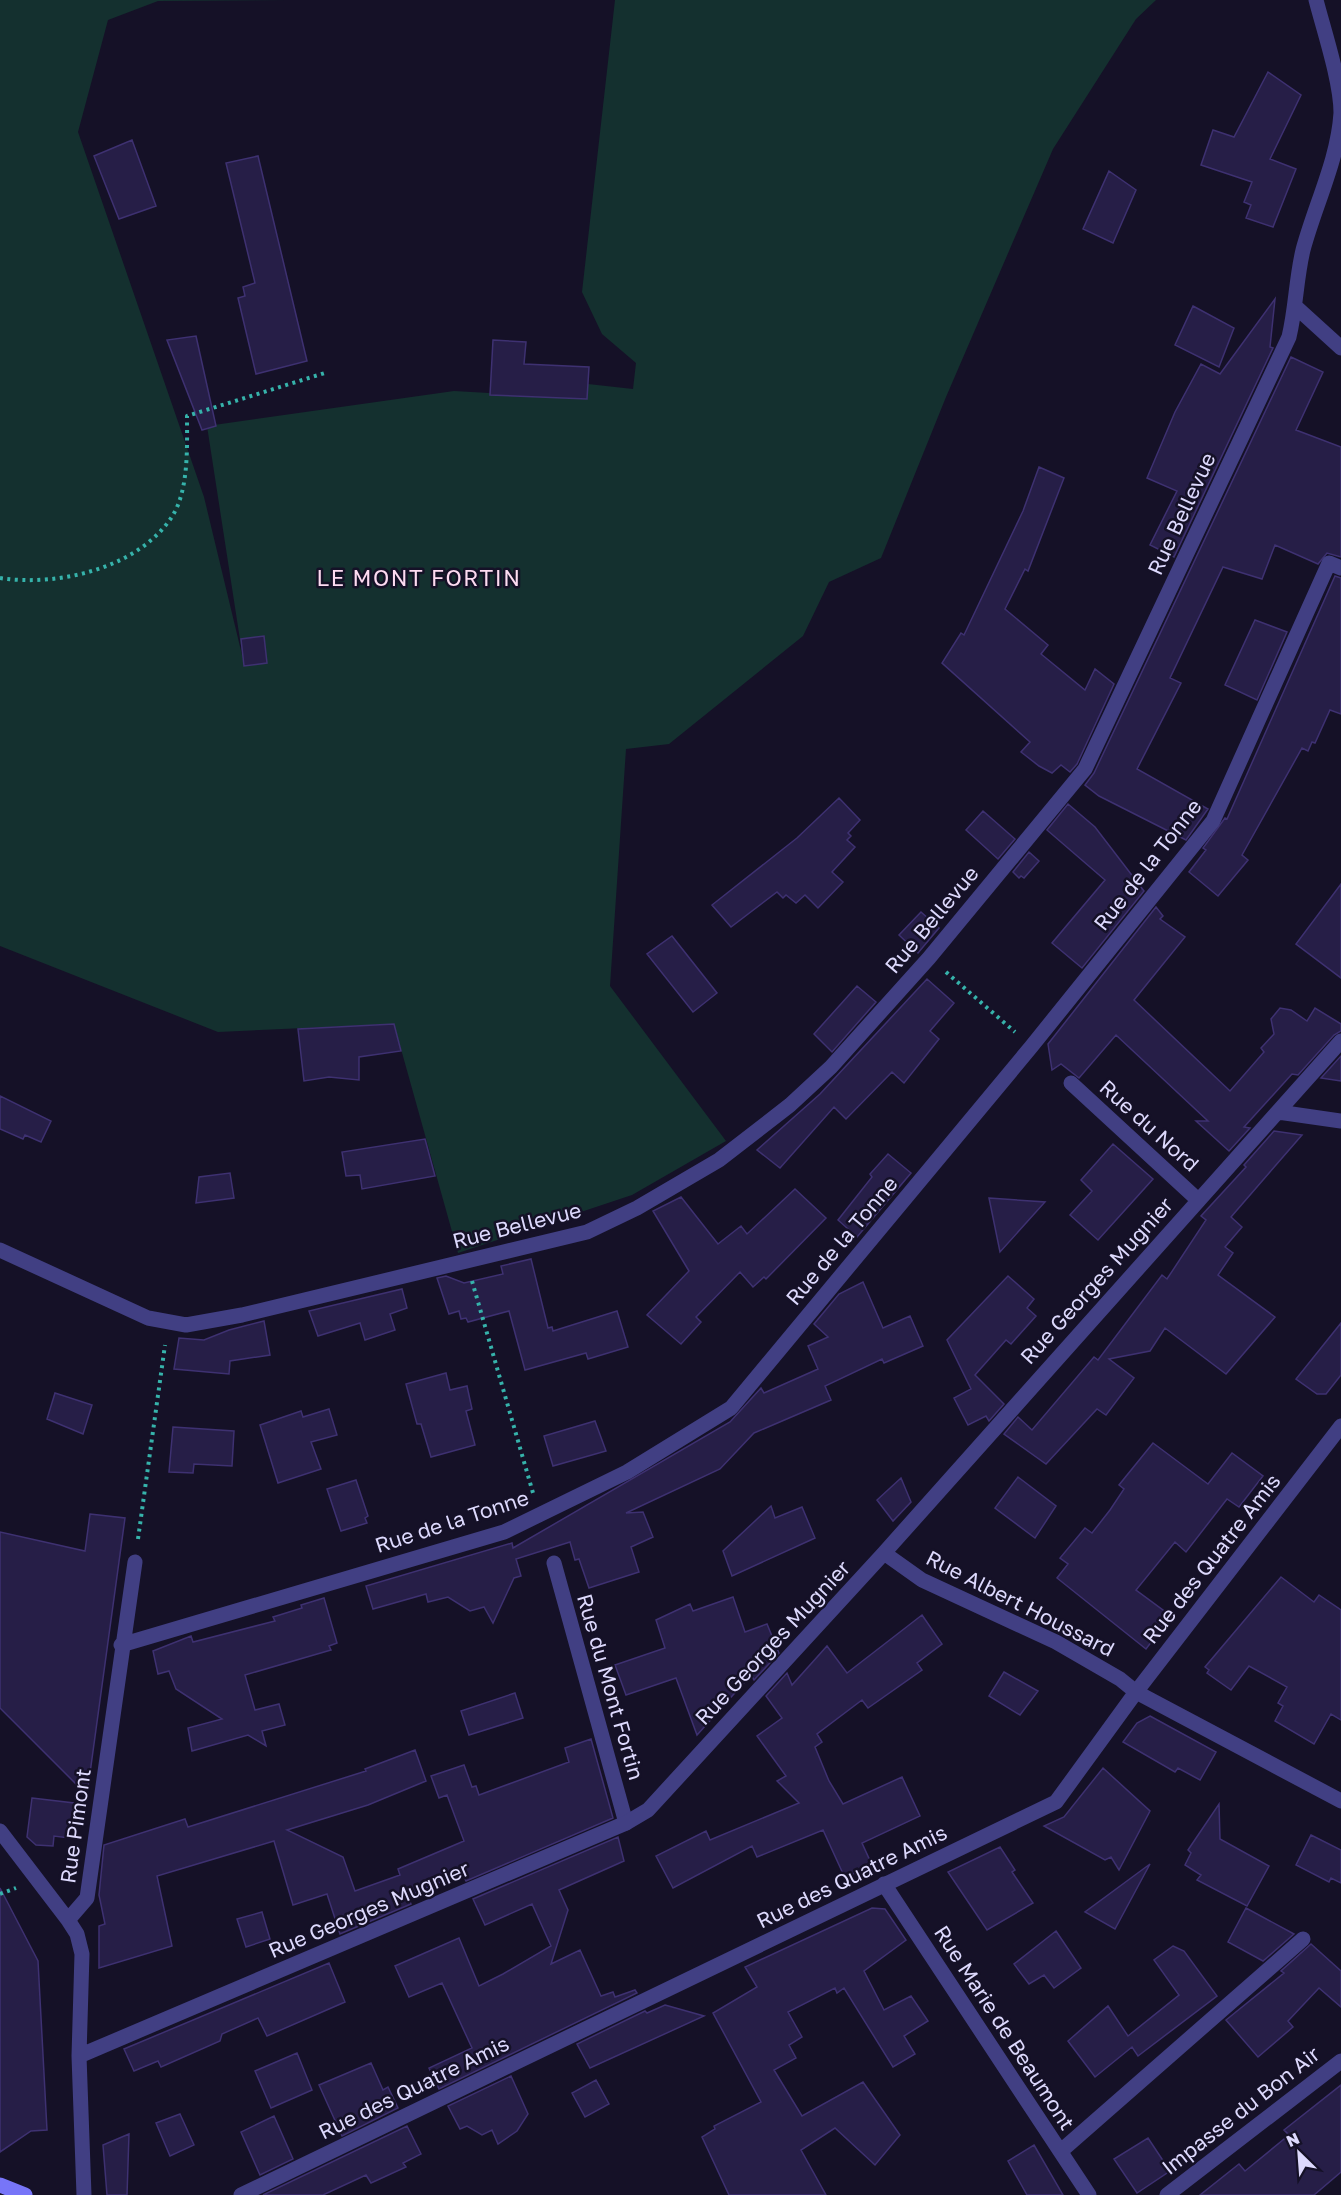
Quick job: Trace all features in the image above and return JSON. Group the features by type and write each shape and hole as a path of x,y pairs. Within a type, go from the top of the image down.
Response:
{"street":[{"path":"1316,0 1335,74 1341,112"},
{"name":"Rue Bellevue","path":"0,1250 148,1318 186,1325 242,1315 587,1232 637,1208 719,1160 790,1105 831,1067 929,958 1085,769 1289,337 1296,307 1303,252 1333,155 1341,112"},
{"path":"1296,307 1341,348"},
{"name":"Rue de la Tonne","path":"121,1645 504,1532 627,1472 731,1408 1031,1047 1213,820 1329,563 1341,568"},
{"name":"Rue Georges Mugnier","path":"79,2056 626,1823 648,1810 884,1553 1341,1041"},
{"name":"Rue du Nord","path":"1071,1083 1198,1200"},
{"path":"1278,1112 1341,1121"},
{"name":"Rue des Quatre Amis","path":"241,2195 1056,1802 1136,1692 1340,1430"},
{"name":"Rue Albert Houssard","path":"884,1553 922,1580 1056,1642 1120,1678 1136,1692 1341,1801"},
{"name":"Rue Pimont","path":"68,1920 87,1898 121,1645 135,1562"},
{"name":"Rue du Mont Fortin","path":"554,1563 626,1823"},
{"path":"0,1831 68,1920 77,1934 82,1954 79,2056 84,2195"},
{"name":"Rue Marie de Beaumont","path":"884,1884 1089,2195"},
{"path":"1060,2151 1303,1939"},
{"name":"Impasse du Bon Air","path":"1167,2195 1341,2061"},
{"path":"0,2185 25,2195"}],"path":[{"path":"0,578 19,581 69,576 112,564 145,545 173,514 188,466 187,416 328,372"},
{"path":"941,968 1015,1031"},
{"path":"476,1296 531,1485"},
{"path":"135,1562 168,1323"}],"green space":[{"path":"0,0 288,0 158,1 108,20 78,132 204,497 243,659 207,426 454,391 587,399 588,384 633,389 636,363 602,334 582,292 615,0 1156,0 1136,19 1053,149 946,397 881,558 829,582 803,636 669,744 626,749 610,986 726,1141 632,1195 458,1253 394,1024 218,1032 0,946"}],"building":[{"path":"1268,72 1301,95 1270,159 1296,169 1273,227 1246,218 1251,205 1244,202 1252,182 1201,165 1213,130 1234,137"},
{"path":"132,140 156,206 119,219 94,156"},
{"path":"258,156 307,361 256,374 238,298 245,296 243,287 255,283 226,163"},
{"path":"1109,171 1136,190 1113,243 1083,229"},
{"path":"1275,299 1270,347 1273,348 1174,557 1150,545 1177,491 1147,478 1175,412 1201,364 1220,374"},
{"path":"1193,306 1234,328 1219,367 1175,345"},
{"path":"196,336 216,426 202,430 167,340"},
{"path":"493,340 526,342 524,364 589,367 587,399 490,395"},
{"path":"1291,357 1323,372 1296,430 1341,447 1341,557 1327,553 1318,564 1275,545 1262,579 1223,567 1170,678 1181,683 1137,769 1208,809 1186,840 1099,796 1085,785 1094,773"},
{"path":"1039,467 1064,478 1028,571 1025,569 1005,609 1048,645 1041,654 1085,690 1095,669 1114,684 1077,764 1070,772 1061,765 1052,773 1021,752 1030,742 942,663 961,633 964,635 1023,511"},
{"path":"1335,576 1341,578 1341,714 1330,710 1315,743 1312,742 1308,751 1302,748 1242,855 1248,860 1218,896 1189,872 1206,850 1203,848 1225,818 1227,819"},
{"path":"1255,620 1287,632 1257,700 1225,685"},
{"path":"264,636 267,663 244,666 241,639"},
{"path":"839,798 860,820 848,833 851,836 847,840 855,847 832,872 843,882 818,908 805,895 796,903 786,895 783,898 777,892 731,927 712,905 797,838"},
{"path":"1068,804 1095,827 1144,891 1082,968 1052,943 1105,880 1047,830"},
{"path":"983,811 1015,839 998,859 966,830"},
{"path":"1029,852 1039,861 1024,878 1021,876 1019,878 1013,872"},
{"path":"1341,884 1341,978 1296,944"},
{"path":"1156,907 1163,916 1160,919 1185,937 1134,1000 1230,1091 1264,1052 1261,1048 1274,1034 1271,1019 1280,1008 1291,1010 1307,1021 1315,1008 1341,1024 1341,1031 1334,1035 1298,1075 1292,1074 1244,1127 1250,1128 1229,1151 1196,1121 1208,1121 1116,1035 1079,1078 1061,1064 1052,1070 1048,1044"},
{"path":"921,912 939,928 918,953 899,935"},
{"path":"672,936 717,993 693,1012 647,954"},
{"path":"927,979 954,1003 930,1031 939,1039 904,1083 892,1072 846,1119 834,1107 780,1168 757,1150 820,1094"},
{"path":"857,986 876,1002 832,1052 814,1034"},
{"path":"394,1024 401,1051 359,1057 359,1080 329,1077 304,1081 298,1029"},
{"path":"1341,1056 1341,1081 1321,1078"},
{"path":"0,1096 51,1121 41,1142 25,1135 23,1139 0,1129"},
{"path":"1274,1131 1302,1135 1231,1217 1242,1227 1225,1247 1233,1253 1218,1275 1275,1317 1226,1374 1165,1328 1150,1351 1109,1359 1134,1378 1106,1415 1097,1409 1046,1464 1004,1434 1018,1417 1032,1430 1094,1357 1098,1360 1162,1275 1167,1279 1206,1220 1201,1216 1246,1167 1244,1165"},
{"path":"425,1139 435,1176 362,1189 360,1175 346,1176 342,1152"},
{"path":"1113,1144 1153,1179 1098,1240 1070,1215 1092,1191 1081,1180"},
{"path":"888,1154 911,1173 857,1237 838,1220 872,1177 870,1174"},
{"path":"230,1173 234,1198 196,1203 199,1177"},
{"path":"795,1189 826,1218 766,1279 764,1277 753,1287 740,1272 696,1317 701,1322 681,1344 647,1315 689,1271 653,1211 681,1197 718,1244 741,1226 747,1234"},
{"path":"989,1198 1045,1202 1000,1252"},
{"path":"531,1259 548,1328 552,1327 553,1331 617,1311 628,1347 588,1359 586,1353 525,1370 509,1311 468,1322 466,1318 461,1319 459,1311 449,1314 437,1278 446,1276 464,1283 503,1274 501,1266"},
{"path":"1008,1276 1034,1299 1027,1308 1036,1316 1011,1344 1006,1340 975,1375 1004,1404 989,1421 986,1416 968,1425 954,1398 971,1389 947,1340"},
{"path":"863,1282 883,1328 910,1316 923,1346 884,1363 882,1359 825,1386 831,1400 754,1433 720,1469 626,1513 643,1512 653,1537 631,1547 639,1572 589,1588 579,1559 575,1560 570,1542 516,1559 521,1576 514,1578 493,1623 484,1607 470,1611 448,1597 428,1602 426,1594 373,1609 366,1586 512,1543 513,1548 730,1422 761,1388 764,1393 818,1369 808,1346 828,1337 814,1324 839,1294"},
{"path":"402,1289 407,1308 390,1314 395,1330 365,1340 360,1323 318,1336 309,1311"},
{"path":"264,1321 270,1355 230,1361 229,1374 174,1369 179,1338 204,1340 229,1330"},
{"path":"1341,1323 1341,1375 1326,1394 1317,1394 1296,1379"},
{"path":"446,1373 450,1390 467,1386 472,1409 466,1411 475,1445 431,1457 421,1424 417,1424 406,1384"},
{"path":"55,1393 92,1405 83,1434 47,1419"},
{"path":"329,1409 337,1435 311,1442 321,1469 278,1483 260,1425 301,1411 303,1417"},
{"path":"595,1421 606,1451 553,1466 544,1436"},
{"path":"173,1427 234,1431 232,1466 194,1464 193,1473 169,1472"},
{"path":"1153,1443 1208,1484 1232,1453 1263,1476 1239,1507 1227,1499 1186,1552 1175,1542 1136,1590 1171,1616 1146,1649 1057,1578 1068,1564 1060,1558 1085,1528 1092,1533 1124,1489 1119,1485"},
{"path":"1018,1477 1056,1506 1035,1538 995,1508"},
{"path":"901,1478 911,1502 893,1521 877,1500"},
{"path":"356,1480 368,1516 365,1518 367,1523 341,1531 327,1489"},
{"path":"771,1506 775,1518 802,1507 815,1538 732,1576 723,1551"},
{"path":"90,1514 125,1518 87,1795 0,1708 0,1532 85,1551"},
{"path":"1281,1577 1314,1602 1319,1595 1341,1610 1341,1720 1331,1714 1314,1744 1275,1721 1283,1706 1278,1703 1287,1687 1249,1666 1231,1690 1207,1673 1209,1670 1205,1667"},
{"path":"733,1597 745,1632 767,1624 779,1653 754,1680 751,1675 697,1735 676,1678 626,1695 615,1665 665,1648 656,1620 690,1604 693,1611"},
{"path":"324,1598 337,1643 329,1646 331,1650 245,1675 255,1710 279,1704 285,1725 262,1731 266,1746 248,1735 192,1751 188,1728 222,1719 176,1689 169,1671 158,1674 153,1651 191,1636 193,1642 275,1621 273,1617"},
{"path":"922,1615 942,1644 917,1663 922,1670 868,1708 862,1700 817,1734 822,1742 815,1747 829,1781 843,1804 902,1777 920,1816 862,1843 872,1865 845,1878 823,1830 757,1857 752,1846 673,1888 656,1856 706,1831 710,1840 799,1803 777,1781 786,1776 757,1736 782,1718 766,1696 787,1673 792,1685 827,1646 847,1673"},
{"path":"1004,1672 1038,1691 1020,1715 989,1696"},
{"path":"515,1693 523,1718 469,1735 461,1711"},
{"path":"1150,1716 1216,1752 1200,1780 1178,1768 1175,1772 1123,1742 1137,1723"},
{"path":"591,1739 613,1818 466,1881 462,1873 408,1896 411,1904 340,1934 327,1894 293,1905 274,1841 157,1876 172,1946 99,1968 99,1926 105,1924 99,1895 104,1845 185,1819 188,1827 366,1771 365,1769 415,1750 426,1781 368,1805 287,1830 343,1857 355,1891 400,1875 398,1869 464,1841 447,1795 439,1798 431,1776 464,1765 472,1787 476,1786 479,1795 569,1762 565,1748"},
{"path":"1103,1768 1150,1811 1119,1870 1111,1857 1105,1860 1044,1826 1064,1817"},
{"path":"32,1798 74,1803 69,1838 54,1836 53,1846 36,1845 27,1837"},
{"path":"1219,1804 1220,1839 1269,1866 1247,1906 1197,1880 1201,1875 1185,1865 1191,1853 1188,1850"},
{"path":"1311,1835 1341,1850 1341,1883 1331,1878 1329,1882 1296,1865"},
{"path":"618,1837 624,1861 559,1890 568,1910 551,1964 580,1950 601,1996 613,1992 615,1997 635,1990 637,1993 439,2089 429,2068 472,2048 442,1983 409,1997 395,1966 459,1938 479,1986 503,1974 551,1946 532,1904 485,1925 473,1899"},
{"path":"1000,1847 1015,1870 1012,1872 1033,1903 987,1930 948,1872"},
{"path":"1150,1864 1115,1929 1085,1912"},
{"path":"0,1888 38,1961 47,2130 31,2131 0,2152"},
{"path":"872,1908 885,1909 906,1940 864,1971 884,2010 911,1996 928,2021 904,2036 915,2054 893,2067 844,1988 837,1993 835,1988 788,2012 802,2037 789,2045 796,2058 774,2070 802,2116 863,2082 900,2135 875,2165 835,2128 801,2150 826,2195 729,2195 702,2137 715,2129 714,2126 761,2102 713,2013 757,1987 745,1967"},
{"path":"1246,1908 1294,1934 1263,1961 1228,1942"},
{"path":"262,1912 270,1939 246,1947 237,1919"},
{"path":"1056,1931 1081,1968 1054,1988 1044,1975 1029,1984 1014,1964"},
{"path":"1311,1944 1341,1971 1341,2007 1319,1988 1288,2021 1293,2027 1258,2057 1226,2020 1284,1973 1281,1971"},
{"path":"1173,1946 1184,1951 1217,1996 1138,2056 1132,2047 1095,2077 1068,2041 1108,2006 1128,2036 1179,1995 1154,1960"},
{"path":"329,1963 345,2002 267,2036 258,2018 222,2034 220,2041 161,2067 158,2061 134,2071 124,2049"},
{"path":"665,2005 704,2016 590,2068 577,2044 645,2011 647,2013"},
{"path":"297,2053 312,2090 271,2108 255,2071"},
{"path":"371,2063 383,2090 388,2087 398,2108 342,2136 319,2085"},
{"path":"511,2076 528,2114 517,2131 498,2144 492,2130 482,2135 467,2126 460,2129 448,2106"},
{"path":"596,2080 609,2104 585,2117 572,2093"},
{"path":"1341,2085 1341,2172 1314,2195 1200,2195 1239,2164 1245,2171 1289,2135 1284,2130"},
{"path":"180,2114 194,2145 170,2156 156,2123"},
{"path":"274,2116 293,2159 260,2175 241,2132"},
{"path":"407,2126 421,2154 403,2163 406,2167 371,2183 366,2175 323,2195 263,2195"},
{"path":"129,2134 127,2195 107,2195 103,2145"},
{"path":"1148,2138 1170,2171 1137,2193 1114,2159"},
{"path":"1034,2145 1063,2195 1027,2195 1008,2161"}],"district":[{"name":"LE MONT FORTIN","path":"419,578"}]}
